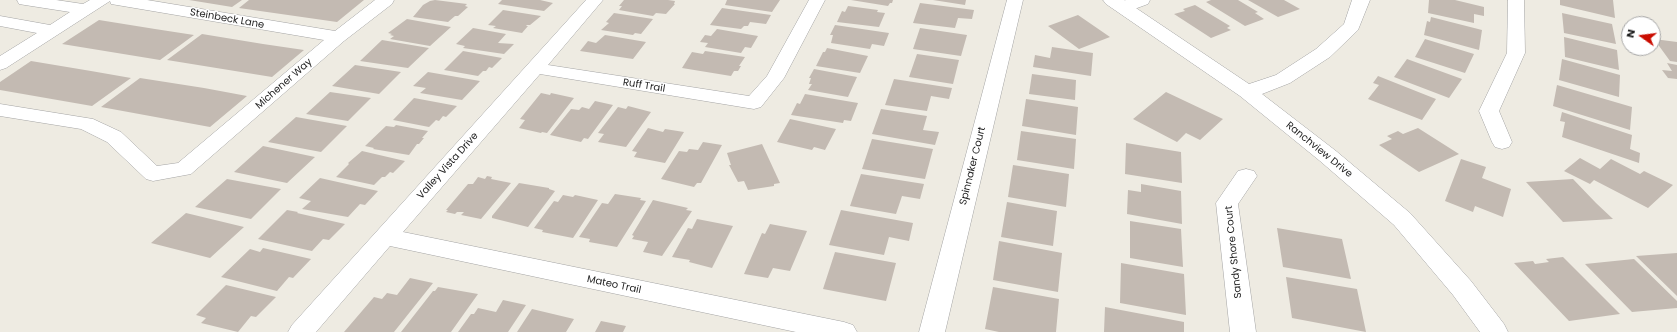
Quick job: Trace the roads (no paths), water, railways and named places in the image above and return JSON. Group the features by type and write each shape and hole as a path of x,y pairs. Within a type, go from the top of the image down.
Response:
{"street":[{"path":"25,0 86,10"},
{"path":"0,64 102,0"},
{"name":"Steinbeck Lane","path":"117,0 338,38"},
{"name":"Michener Way","path":"0,110 86,123 114,137 153,174 184,169 338,38 386,0"},
{"name":"Valley Vista Drive","path":"301,332 595,0"},
{"name":"Ruff Trail","path":"535,68 754,103 775,78 817,0"},
{"name":"Spinnaker Court","path":"932,332 1015,0"},
{"path":"1247,92 1283,79 1323,54 1352,26 1361,0"},
{"path":"1502,142 1489,111 1516,53 1516,0"},
{"name":"Ranchview Drive","path":"1126,2 1247,92 1328,156 1402,219 1462,288 1495,332"},
{"path":"0,21 53,31"},
{"name":"Sandy Shore Court","path":"1243,332 1227,203 1246,176"},
{"name":"Mateo Trail","path":"385,237 844,332"}]}
